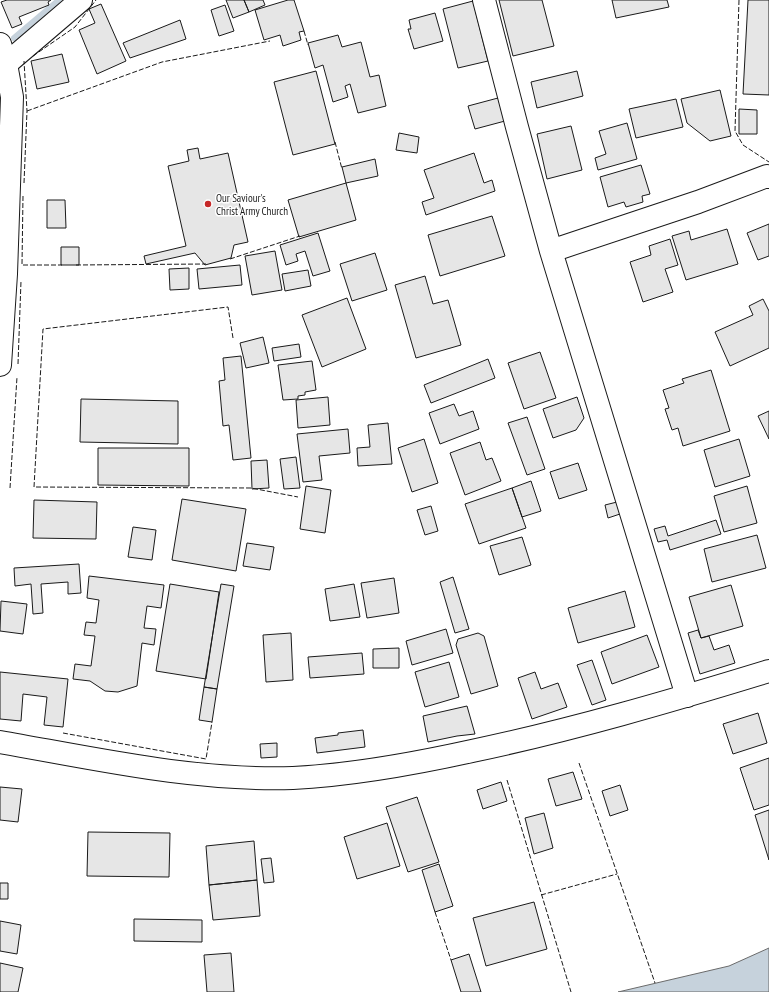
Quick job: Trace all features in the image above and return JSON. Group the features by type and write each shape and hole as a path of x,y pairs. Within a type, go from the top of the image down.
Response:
{"street":[{"path":"0,365 6,274 12,96 3,54 81,0"},
{"path":"484,0 516,127 551,251 687,696"},
{"path":"551,251 698,202 767,176 769,177"},
{"path":"0,742 134,766 219,776 299,777 357,772 442,758 526,740 687,696 769,671"}],"shaded area":[{"path":"769,948 769,992 618,992 729,966"}],"building":[{"path":"7,0 51,0 48,2 49,5 19,17 22,24 12,28 1,2"},
{"path":"226,0 244,0 249,12 233,18"},
{"path":"244,0 263,0 265,5 249,12"},
{"path":"288,0 294,0 304,31 299,32 301,40 283,46 280,35 264,40 255,10"},
{"path":"499,0 542,0 554,46 513,56"},
{"path":"612,0 667,0 669,7 616,18"},
{"path":"748,0 769,0 769,95 743,94"},
{"path":"473,1 488,61 458,68 443,9"},
{"path":"101,4 126,61 97,74 79,30 95,23 89,9"},
{"path":"225,5 234,31 219,36 211,10"},
{"path":"435,13 443,41 414,49 408,29 411,29 409,20"},
{"path":"180,20 186,39 130,58 123,43"},
{"path":"338,35 342,47 361,42 370,77 379,75 386,106 358,113 350,84 345,86 348,97 333,102 323,65 315,68 308,43"},
{"path":"62,54 69,82 37,89 31,61"},
{"path":"316,71 335,144 293,155 274,82"},
{"path":"577,71 583,96 537,108 531,82"},
{"path":"720,90 731,136 710,141 687,123 681,99"},
{"path":"498,98 505,121 475,129 468,106"},
{"path":"676,99 683,127 636,138 629,109"},
{"path":"739,109 757,110 757,134 739,134"},
{"path":"627,123 637,159 598,170 595,158 606,154 599,131"},
{"path":"571,126 582,170 547,179 537,134"},
{"path":"399,133 419,137 417,153 396,150"},
{"name":"Our Saviour's Christ Army Church","path":"198,148 200,159 228,153 248,242 234,245 231,258 205,265 195,253 146,264 144,256 186,246 168,166 189,161 187,150"},
{"path":"474,153 484,183 492,180 495,191 426,215 422,202 434,198 424,170"},
{"path":"375,159 378,176 346,183 342,167"},
{"path":"641,165 650,194 642,196 643,202 626,207 624,202 608,207 600,177"},
{"path":"346,183 356,220 299,237 288,200"},
{"path":"47,200 65,200 66,228 47,228"},
{"path":"492,216 505,256 440,276 428,235"},
{"path":"769,224 769,256 758,260 747,233"},
{"path":"727,229 738,264 686,280 672,236 689,231 691,240"},
{"path":"318,233 330,271 313,276 305,251 296,254 298,261 286,265 280,245"},
{"path":"670,239 678,265 665,269 673,292 643,302 630,262 651,255 649,246"},
{"path":"61,247 79,247 79,265 61,265"},
{"path":"275,251 282,290 252,295 245,256"},
{"path":"375,253 387,290 352,301 340,264"},
{"path":"240,265 242,285 199,289 197,269"},
{"path":"189,268 189,289 170,290 169,269"},
{"path":"308,270 311,286 285,291 282,274"},
{"path":"425,276 433,304 448,300 461,345 416,358 395,285"},
{"path":"347,298 366,349 322,367 302,315"},
{"path":"763,299 769,311 769,348 730,366 715,332 753,315 749,306"},
{"path":"263,337 269,363 246,368 240,343"},
{"path":"299,344 301,357 274,361 272,348"},
{"path":"540,352 556,398 524,409 508,363"},
{"path":"241,356 251,458 233,460 229,425 223,426 219,381 225,380 223,358"},
{"path":"488,359 495,378 431,403 424,385"},
{"path":"312,361 316,390 305,392 305,395 298,396 298,399 283,400 278,365"},
{"path":"711,370 730,431 683,446 678,428 672,430 665,409 669,408 663,390 684,383 682,379"},
{"path":"328,397 330,425 298,428 296,400"},
{"path":"577,397 584,418 576,430 553,438 543,409"},
{"path":"81,399 178,401 178,444 80,442"},
{"path":"454,404 459,416 473,411 479,429 440,444 429,413"},
{"path":"769,411 769,439 758,416"},
{"path":"527,417 545,469 527,475 508,423"},
{"path":"388,423 392,464 358,466 357,448 370,447 368,425"},
{"path":"348,429 350,453 319,456 322,480 303,482 297,434"},
{"path":"424,439 438,483 412,492 398,448"},
{"path":"739,439 750,476 715,487 704,450"},
{"path":"480,442 486,460 492,458 501,481 465,495 450,453"},
{"path":"98,448 189,448 189,486 98,485"},
{"path":"296,457 300,488 284,489 280,459"},
{"path":"267,460 269,488 252,489 251,461"},
{"path":"578,463 587,490 559,499 550,472"},
{"path":"531,481 541,511 522,517 512,488"},
{"path":"306,486 331,490 325,533 300,529"},
{"path":"747,486 757,523 724,532 714,496"},
{"path":"512,488 526,528 479,544 465,504"},
{"path":"182,499 246,509 236,571 172,560"},
{"path":"34,500 97,502 96,539 33,538"},
{"path":"617,502 620,514 608,518 605,505"},
{"path":"431,506 438,531 425,535 417,510"},
{"path":"716,520 721,534 670,550 667,540 658,542 654,529 665,526 668,536"},
{"path":"133,527 156,530 152,560 128,557"},
{"path":"757,535 766,568 712,582 704,549"},
{"path":"522,537 531,565 499,575 490,546"},
{"path":"247,543 274,547 270,570 243,566"},
{"path":"79,564 81,593 68,594 68,582 41,584 43,613 33,614 31,584 15,586 14,568"},
{"path":"89,576 164,585 161,608 147,606 144,628 156,629 154,645 142,643 137,686 118,692 105,691 90,681 73,679 75,664 91,666 95,636 84,635 86,622 96,623 99,600 87,598"},
{"path":"453,577 469,629 455,633 440,582"},
{"path":"394,578 399,613 367,618 361,583"},
{"path":"170,584 219,592 206,679 156,671"},
{"path":"221,584 234,586 217,689 204,687"},
{"path":"354,584 360,617 330,621 325,589"},
{"path":"731,585 743,626 701,638 689,597"},
{"path":"625,591 635,627 578,643 568,608"},
{"path":"1,601 27,604 23,634 0,631"},
{"path":"446,629 453,653 412,665 406,641"},
{"path":"698,630 701,638 709,636 714,650 729,645 735,663 700,674 688,633"},
{"path":"291,633 293,680 266,682 263,635"},
{"path":"478,633 484,636 498,686 471,694 456,645 458,639"},
{"path":"647,635 659,667 612,684 601,652"},
{"path":"399,648 399,668 373,668 373,649"},
{"path":"362,653 364,674 310,678 308,657"},
{"path":"592,660 606,700 592,705 577,665"},
{"path":"449,662 459,697 425,707 415,672"},
{"path":"0,672 68,679 63,727 44,725 47,697 23,694 21,721 0,719"},
{"path":"535,672 541,689 558,683 567,707 532,719 518,678"},
{"path":"204,687 217,689 212,722 199,720"},
{"path":"467,706 475,734 428,742 423,716"},
{"path":"758,713 767,743 733,754 723,724"},
{"path":"363,730 365,747 317,753 315,738"},
{"path":"277,743 277,757 261,758 260,744"},
{"path":"769,758 769,805 754,810 740,768"},
{"path":"573,772 582,799 556,806 548,779"},
{"path":"501,782 507,801 483,809 477,790"},
{"path":"620,785 628,810 610,816 602,791"},
{"path":"0,787 22,789 18,822 0,820"},
{"path":"417,797 439,862 408,872 386,807"},
{"path":"769,810 769,860 755,815"},
{"path":"544,813 553,848 534,854 525,818"},
{"path":"387,823 400,866 357,879 344,837"},
{"path":"88,832 170,833 169,877 87,876"},
{"path":"254,841 257,880 209,885 206,846"},
{"path":"271,858 274,882 264,883 261,859"},
{"path":"439,864 453,906 435,912 422,870"},
{"path":"257,880 260,916 213,920 209,885"},
{"path":"0,883 8,883 8,899 0,899"},
{"path":"534,902 547,949 486,966 473,918"},
{"path":"134,919 202,920 202,942 134,941"},
{"path":"0,921 21,925 17,954 0,951"},
{"path":"231,953 234,992 207,992 204,955"},
{"path":"469,954 481,992 461,992 451,960"},
{"path":"0,963 23,968 18,992 0,992"}],"waterway":[{"path":"14,38 59,0"}],"fence":[{"path":"33,56 75,27 96,0"},
{"path":"739,0 735,131 743,145 769,162"},
{"path":"304,31 308,45"},
{"path":"27,111 162,62 270,41"},
{"path":"24,61 27,111 24,183"},
{"path":"335,142 342,169"},
{"path":"23,196 22,265 62,265"},
{"path":"230,259 300,236"},
{"path":"76,265 206,264"},
{"path":"18,364 21,281"},
{"path":"233,338 228,307 43,329 34,487 251,488 298,497"},
{"path":"10,488 17,377"},
{"path":"63,733 206,759 212,722"},
{"path":"579,763 655,983"},
{"path":"507,780 571,992"},
{"path":"541,895 617,874"},
{"path":"435,912 451,960"}],"place":[{"name":"Our Saviour's Christ Army Church","path":"208,204"}]}
